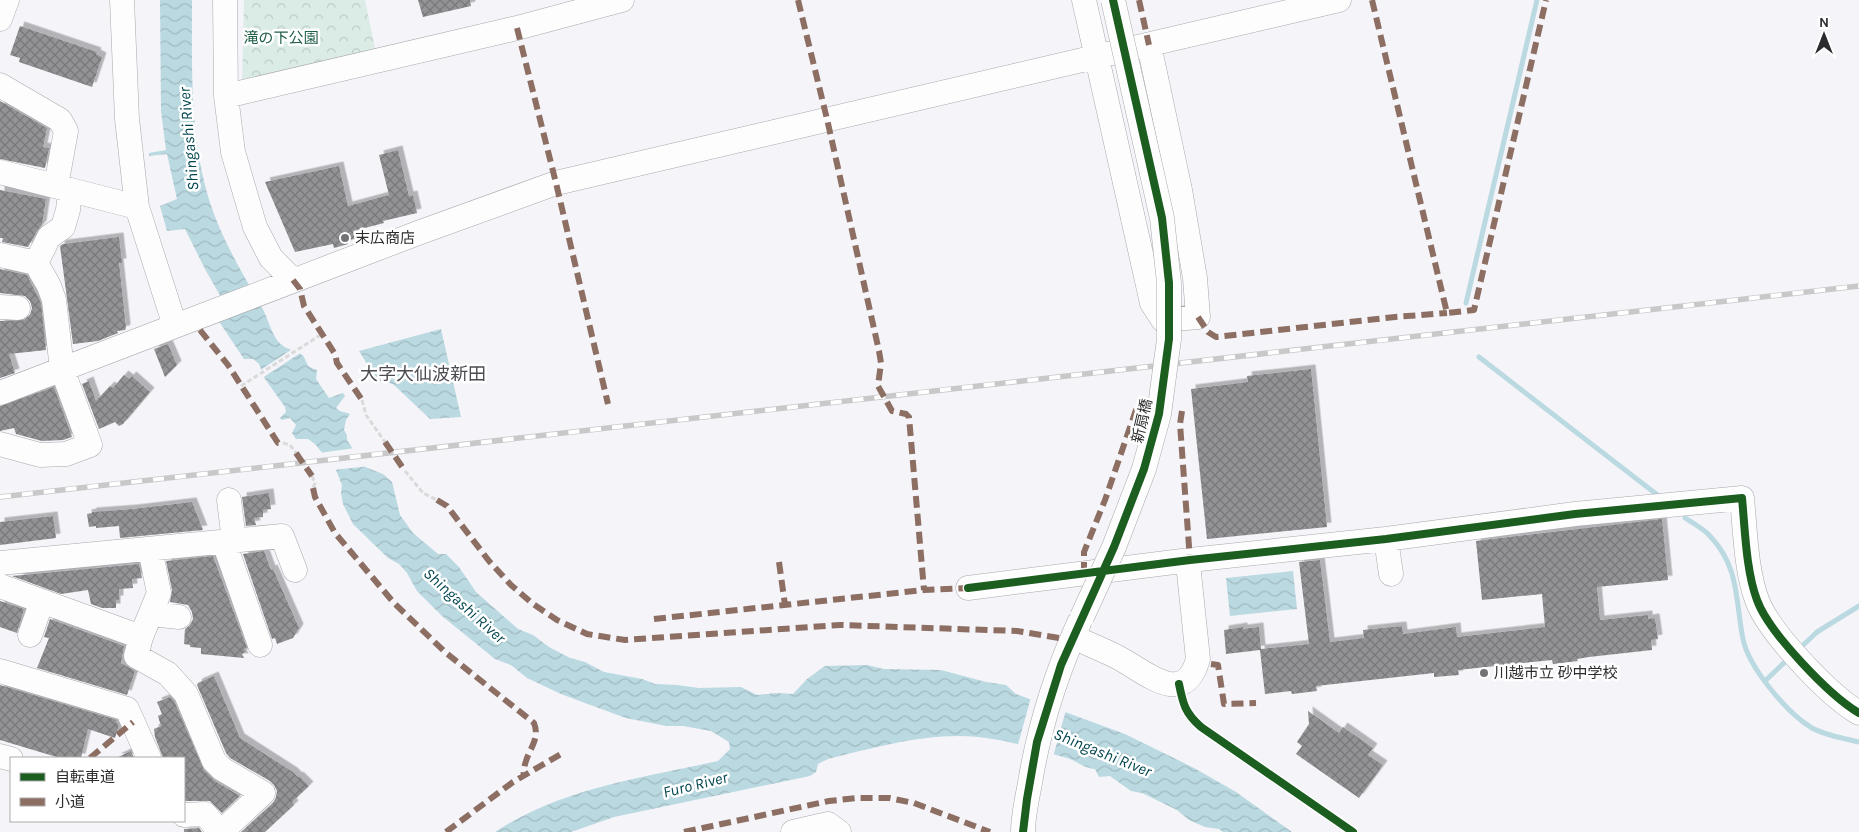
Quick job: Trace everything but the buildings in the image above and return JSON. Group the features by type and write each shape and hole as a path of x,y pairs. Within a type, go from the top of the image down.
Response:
{"street":[{"path":"0,19 7,0"},
{"path":"122,0 127,119 137,207 175,326"},
{"path":"225,0 226,96 233,152 255,227 286,283"},
{"path":"226,96 517,28 622,0"},
{"path":"1084,0 1152,303 1163,320 1198,317 1196,278 1180,190 1149,45"},
{"name":"新扇橋","path":"1023,830 1037,742 1061,665 1114,546 1144,469 1159,414 1169,330 1169,283 1162,218 1113,0"},
{"path":"0,393 418,232 556,183 1339,0"},
{"path":"0,85 60,120 66,131 63,188 68,210 63,227 49,237 36,263"},
{"path":"0,172 137,207"},
{"path":"0,255 36,263 50,286 54,300 62,369 90,445 66,454 40,455 0,444"},
{"path":"968,588 1190,560 1386,539 1575,514 1742,498 1752,584 1758,602 1786,645 1844,705 1859,713"},
{"path":"229,500 229,541 260,644"},
{"path":"0,563 282,536 295,570"},
{"path":"1386,539 1391,574"},
{"path":"150,549 159,593 136,656 168,674 186,694 214,761 222,769 263,794 220,832 205,814 185,815"},
{"path":"1078,627 1118,657 1157,681 1166,684 1179,684 1190,678 1198,659 1189,573 1190,560"},
{"path":"0,586 141,638"},
{"path":"30,635 42,601"},
{"path":"152,614 180,617"},
{"path":"0,670 126,709 149,757"},
{"path":"793,832 828,824 840,832"}],"path":[{"path":"243,385 322,334"},
{"path":"362,400 366,415 385,442"},
{"path":"283,443 290,445 296,453"},
{"path":"405,471 424,493 437,500"},
{"path":"312,476 313,488"}],"green space":[{"name":"滝の下公園","path":"244,0 365,0 376,53 242,86"}],"water":[{"path":"160,0 192,0 194,109 200,162 206,188 224,238 264,311 275,338 284,347 300,353 309,366 317,370 316,379 329,398 343,393 345,396 336,408 350,414 346,420 344,430 347,440 365,467 383,474 392,482 400,515 413,533 438,554 446,554 459,567 476,592 518,629 533,635 549,647 570,658 585,662 604,672 642,679 655,684 699,688 741,687 757,695 793,694 807,679 825,666 867,665 884,669 941,670 986,682 1006,685 1016,694 1125,734 1194,768 1236,792 1292,832 1223,832 1219,829 1205,827 1189,820 1177,810 1142,793 1131,791 1110,776 1099,777 1095,769 1067,758 1002,741 972,736 951,736 910,740 828,759 818,764 816,772 810,776 614,817 571,832 495,832 547,805 603,786 718,761 730,749 729,742 711,731 683,726 666,726 626,718 561,694 527,678 511,665 495,659 442,616 417,591 407,573 399,564 388,558 353,524 343,504 342,485 336,470 315,444 308,439 296,439 292,433 296,425 290,418 282,420 280,418 286,412 285,407 265,379 259,364 253,359 244,359 208,305 222,299 185,229 167,231 160,206 177,199 167,154 149,156 149,153 166,150 161,111"},
{"path":"441,329 461,417 430,419 393,384 377,380 359,351"},
{"path":"1293,571 1297,609 1230,616 1226,578"}],"pier":[{"path":"294,348 302,352 262,378 259,371"},
{"path":"355,448 367,465 370,466 333,470 319,453"},
{"path":"1031,697 1066,710 1053,757 1017,748"}],"waterway":[{"path":"1466,303 1537,0"},
{"path":"1479,357 1660,497"},
{"path":"1685,518 1708,533 1727,560 1735,584 1743,639 1753,663 1770,689 1802,721 1817,731 1859,742"},
{"path":"1799,649 1817,632 1859,606"},
{"path":"1765,681 1789,658"}],"railway":[{"path":"0,497 1859,286"}],"marked path":[{"path":"798,0 879,351 881,363 878,386 892,411 906,414 909,417 924,590"},
{"path":"1139,0 1149,45"},
{"path":"1372,0 1447,313 1474,310 1546,0"},
{"path":"517,28 608,404"},
{"path":"293,280 300,289 304,306 335,354 337,363 362,400"},
{"path":"1198,317 1208,332 1216,337 1447,313"},
{"path":"200,330 228,365 278,443 283,443"},
{"path":"1084,574 1084,552 1105,500 1137,407"},
{"path":"1182,411 1180,424 1190,560"},
{"path":"385,442 405,471"},
{"path":"296,453 312,476"},
{"path":"313,488 315,497 335,533 394,603 445,652 534,723 536,728 535,738 525,763 523,777"},
{"path":"437,500 447,506 489,561 511,585 533,604 557,620 587,634 625,640 840,625 1017,631 1059,638"},
{"path":"779,562 785,605"},
{"path":"654,619 924,590 968,588"},
{"path":"1211,664 1218,665 1224,704 1256,703"},
{"path":"91,757 133,722"},
{"path":"446,832 513,782 561,754"},
{"path":"684,832 829,801 857,798 889,798 914,803 990,832"}],"cycle path":[{"path":"1023,832 1037,742 1061,665 1114,547 1144,469 1159,414 1169,339 1169,283 1162,218 1113,0"},
{"path":"968,588 1190,560 1386,539 1575,514 1742,498 1750,576 1757,600 1764,614 1787,646 1817,678 1847,705 1859,713"},
{"path":"1179,684 1186,708 1191,717 1201,727 1353,832"}],"place":[{"name":"末広商店","path":"345,238"},
{"name":"川越市立 砂中学校","path":"1484,673"}],"district":[{"name":"大字大仙波新田","path":"423,374"}],"water label":[{"name":"Shingashi River","path":"188,139"},
{"name":"Shingashi River","path":"465,605"},
{"name":"Shingashi River","path":"1103,752"},
{"name":"Furo River","path":"695,784"}]}
